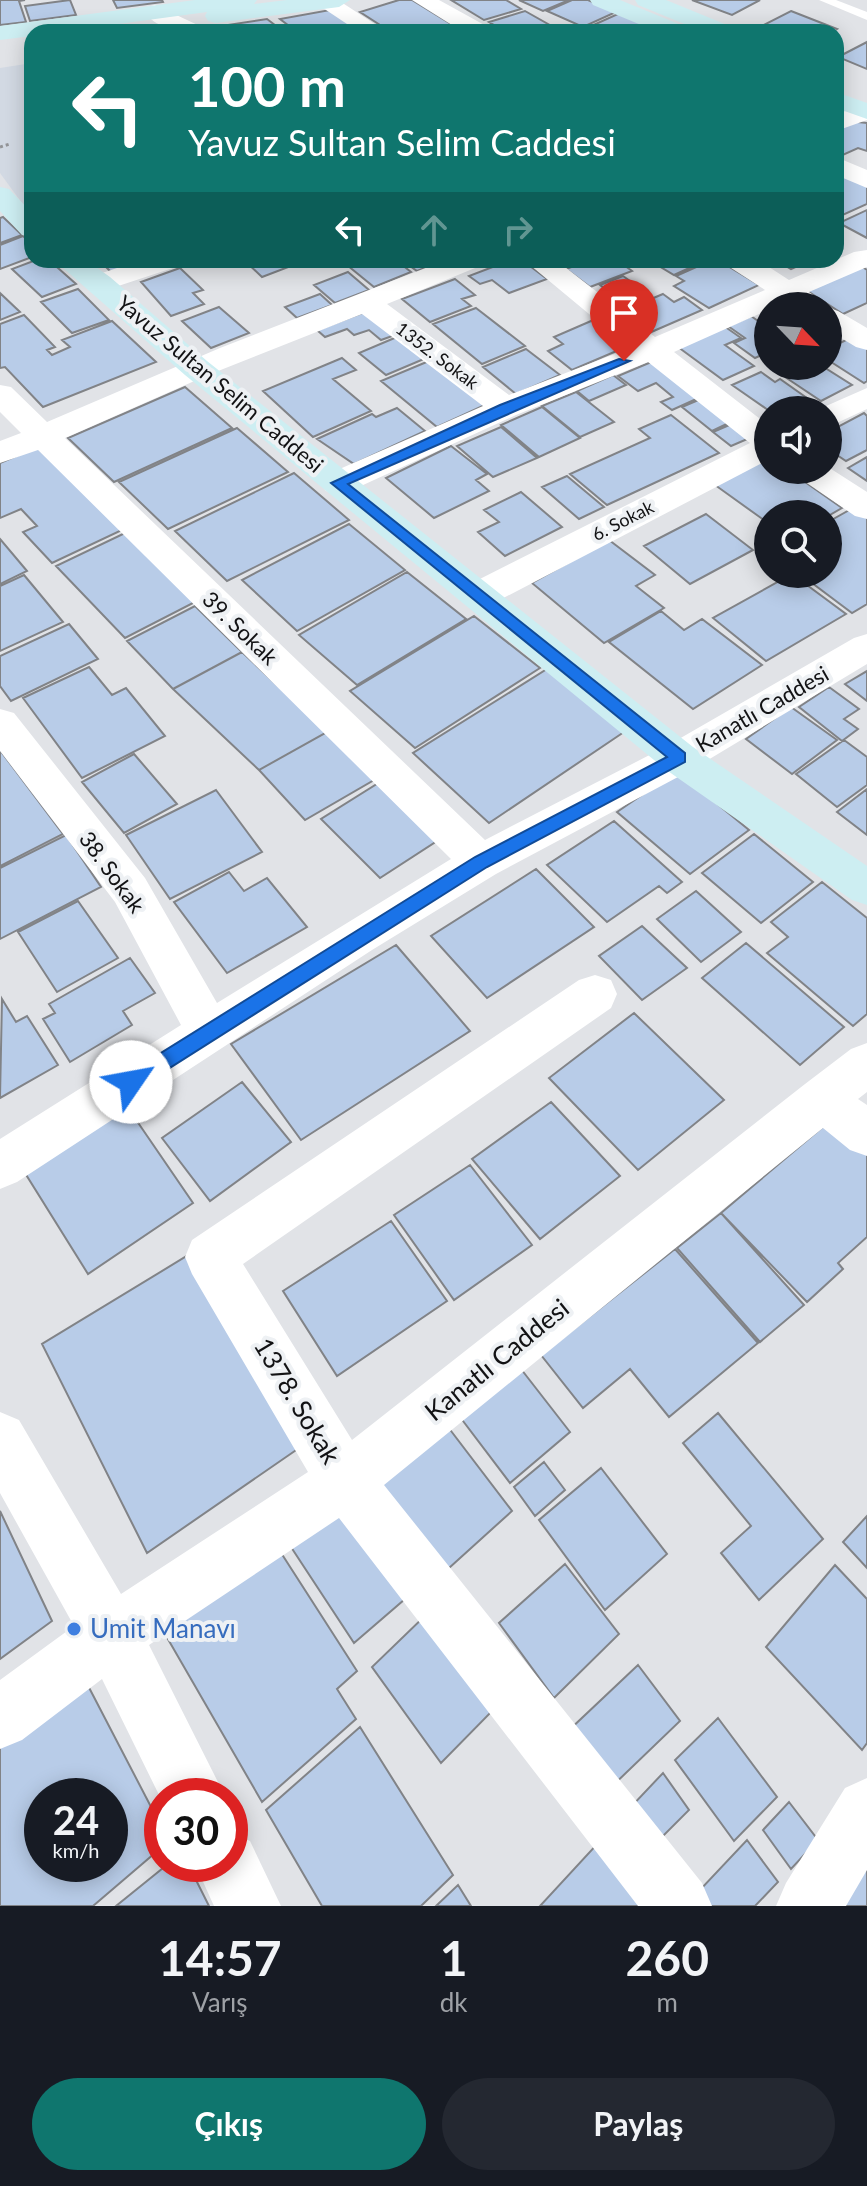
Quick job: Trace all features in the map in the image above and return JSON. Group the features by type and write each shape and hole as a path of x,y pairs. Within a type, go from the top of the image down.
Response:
{"street":[{"path":"175,22 246,0"},
{"path":"423,0 466,24"},
{"path":"601,0 658,24"},
{"path":"646,0 704,24"},
{"path":"143,24 329,1 363,24"},
{"path":"0,33 24,31"},
{"path":"0,45 24,42"},
{"path":"844,81 867,91"},
{"path":"844,102 867,111"},
{"path":"844,120 867,111"},
{"path":"844,169 867,180"},
{"path":"0,195 24,217"},
{"path":"812,292 866,259 844,246"},
{"name":"Yavuz Sultan Selim Caddesi","path":"79,268 196,368 679,758 867,888"},
{"path":"100,283 145,268"},
{"path":"0,453 43,437 196,368 368,304 451,268"},
{"path":"548,268 754,430"},
{"path":"751,268 789,292"},
{"name":"1352. Sokak","path":"368,304 505,408"},
{"path":"338,483 505,408 654,349 754,315"},
{"path":"842,326 867,341"},
{"name":"39. Sokak","path":"0,394 481,862"},
{"path":"842,410 867,397"},
{"name":"6. Sokak","path":"479,595 754,454"},
{"path":"831,484 867,508"},
{"name":"Kanatlı Caddesi","path":"0,1166 481,862 679,758 867,647"},
{"name":"38. Sokak","path":"0,723 130,890 209,1032"},
{"name":"1378. Sokak","path":"595,994 210,1257 345,1481 679,1906"},
{"name":"Kanatlı Caddesi","path":"0,1718 112,1635 345,1481 867,1064"},
{"path":"822,1099 867,1134"},
{"path":"0,1439 112,1635 184,1778"},
{"path":"809,1906 867,1810"},
{"path":"236,1882 248,1906"}],"lane":[{"path":"825,0 867,16"}],"path":[{"path":"0,147 10,144"}],"shaded area":[{"path":"24,64 24,206 0,173 0,68"}],"building":[{"path":"0,0 25,0 19,1 26,22 0,25"},
{"path":"70,0 76,15 30,21 25,6"},
{"path":"113,0 162,0 163,2 117,8"},
{"path":"399,0 412,0 451,24 379,24 360,12"},
{"path":"451,0 506,0 521,9 484,20"},
{"path":"519,0 569,0 543,11"},
{"path":"572,0 588,0 616,12 590,24 576,24 547,11"},
{"path":"692,0 760,0 732,15"},
{"path":"330,10 350,24 287,24 280,19"},
{"path":"525,11 548,24 492,24 489,22"},
{"path":"791,11 824,24 766,24"},
{"path":"620,13 648,24 596,24"},
{"path":"267,19 274,24 234,24"},
{"path":"867,42 867,69 844,59 844,54"},
{"path":"844,123 867,123 867,151 858,148 844,154"},
{"path":"844,173 867,185 867,204 844,214"},
{"path":"867,210 867,238 844,226 844,221"},
{"path":"3,217 22,235 0,243 0,218"},
{"path":"23,236 24,260 0,269 0,245"},
{"path":"24,264 24,268 58,268 76,284 42,297 12,269"},
{"path":"861,266 867,270 867,303 843,314 842,292 806,290"},
{"path":"107,268 133,268 114,275"},
{"path":"180,268 203,290 193,293 204,304 171,316 141,282"},
{"path":"252,268 286,268 262,277"},
{"path":"351,268 406,268 411,272 374,287"},
{"path":"490,268 533,268 547,279 509,293 492,280 480,284 469,276"},
{"path":"628,268 632,271 590,287 566,269"},
{"path":"662,268 689,268 674,275"},
{"path":"694,268 731,268 759,285 709,308 674,286 684,281 676,276"},
{"path":"348,272 369,290 335,303 314,285"},
{"path":"623,276 640,288 617,298 600,285"},
{"path":"455,279 475,295 462,299 471,306 430,322 402,299"},
{"path":"78,289 109,320 72,333 41,302"},
{"path":"0,293 20,312 0,320"},
{"path":"320,294 332,305 297,318 285,307"},
{"path":"663,294 674,302 684,297 702,310 649,333 620,312"},
{"path":"219,307 249,333 211,348 182,321"},
{"path":"476,308 525,346 482,364 433,324"},
{"path":"370,310 398,334 381,340 369,330 354,335 347,329 325,337 317,330"},
{"path":"24,315 55,347 47,350 52,355 70,347 62,340 112,321 156,362 43,407 5,367 0,368 0,324"},
{"path":"751,316 754,318 754,357 734,343 745,338 728,326"},
{"path":"598,318 633,344 572,370 548,351 563,344 554,337"},
{"path":"724,326 741,338 725,345 754,366 723,380 678,347"},
{"path":"404,334 431,356 386,375 359,353"},
{"path":"850,338 867,348 867,381 864,383 842,369 842,342"},
{"path":"526,349 560,375 516,394 483,367"},
{"path":"342,358 356,370 333,379 371,411 313,437 263,391"},
{"path":"656,360 703,396 672,410 661,402 673,397 656,383 638,391 618,376"},
{"path":"429,361 485,405 437,427 381,381"},
{"path":"613,375 626,385 589,401 577,391"},
{"path":"754,375 754,380 781,380 804,396 754,396 754,400 732,385"},
{"path":"842,379 852,385 831,396 814,396 790,380"},
{"path":"185,387 232,428 114,482 68,438"},
{"path":"576,392 614,422 580,437 542,406"},
{"path":"703,398 733,421 712,431 682,407"},
{"path":"542,407 580,438 539,457 501,425"},
{"path":"397,408 425,431 354,464 317,439 372,414 376,417"},
{"path":"864,413 867,416 867,450 846,461 842,458 842,425"},
{"path":"671,415 719,453 607,505 570,474 650,438 639,429"},
{"path":"734,423 752,437 731,446 713,432"},
{"path":"501,427 537,458 493,477 457,446"},
{"path":"237,428 288,472 168,529 119,482"},
{"path":"451,446 487,474 476,480 489,491 434,518 386,478"},
{"path":"37,447 122,530 52,563 23,532 37,526 21,509 0,518 0,463"},
{"path":"867,457 867,481 848,468"},
{"path":"754,464 754,484 808,484 831,500 754,500 754,513 715,485"},
{"path":"294,473 349,520 227,581 175,531"},
{"path":"567,476 604,507 579,519 542,487"},
{"path":"521,492 562,527 505,556 478,532 499,522 484,510"},
{"path":"853,508 867,518 867,604 852,613 819,588 842,588 842,514"},
{"path":"706,514 753,550 690,584 644,546"},
{"path":"349,524 405,570 297,631 242,580"},
{"path":"125,533 195,602 125,638 56,566"},
{"path":"0,539 27,571 0,584"},
{"path":"609,540 655,575 636,586 664,608 604,643 532,583"},
{"path":"407,572 466,619 357,685 299,635"},
{"path":"24,575 63,622 0,651 0,586"},
{"path":"767,588 811,588 846,614 766,661 713,618"},
{"path":"195,606 242,652 173,689 127,641"},
{"path":"661,611 684,630 702,619 762,665 693,709 609,642"},
{"path":"474,616 540,668 415,748 350,691"},
{"path":"69,624 98,659 11,701 0,686 0,656"},
{"path":"242,652 327,732 259,770 173,689"},
{"path":"89,667 112,695 126,688 165,736 82,778 23,698"},
{"path":"547,669 624,732 489,823 413,753"},
{"path":"867,671 867,701 845,684"},
{"path":"829,687 859,709 844,719 858,729 842,741 799,707"},
{"path":"791,707 837,740 792,774 746,739"},
{"path":"327,732 374,780 305,820 259,770"},
{"path":"844,740 867,757 867,785 837,807 796,774"},
{"path":"0,750 63,834 0,866"},
{"path":"134,754 177,804 124,833 82,782"},
{"path":"677,771 749,830 690,874 617,812"},
{"path":"380,782 440,839 380,878 321,819"},
{"path":"867,789 867,835 837,812"},
{"path":"216,790 262,852 170,899 126,835"},
{"path":"614,821 682,882 667,893 659,886 607,922 547,865"},
{"path":"754,834 813,882 761,923 702,873"},
{"path":"66,835 101,887 0,939 0,868"},
{"path":"536,869 594,927 487,998 431,936"},
{"path":"229,872 244,891 267,878 307,927 227,973 174,902"},
{"path":"822,882 867,918 867,1014 853,1026 767,953 788,937 771,922"},
{"path":"696,891 741,932 701,962 657,919"},
{"path":"78,901 118,958 57,992 18,932"},
{"path":"642,926 687,968 642,1000 599,956"},
{"path":"746,943 844,1027 800,1065 702,978"},
{"path":"396,945 470,1031 301,1140 231,1044"},
{"path":"130,958 155,993 123,1011 132,1025 70,1062 43,1019 55,1013 49,1004"},
{"path":"2,999 16,1022 27,1016 58,1065 0,1098"},
{"path":"634,1013 724,1100 638,1170 549,1078"},
{"path":"242,1082 291,1142 210,1201 162,1138"},
{"path":"551,1102 620,1176 540,1239 472,1159"},
{"path":"128,1108 193,1203 88,1274 25,1173"},
{"path":"838,1114 867,1142 867,1237 838,1263 843,1269 807,1302 721,1213"},
{"path":"470,1165 532,1245 454,1300 394,1215"},
{"path":"721,1213 804,1305 760,1342 677,1248"},
{"path":"391,1221 447,1301 337,1376 283,1291"},
{"path":"675,1249 758,1343 669,1417 630,1369 583,1408 541,1355"},
{"path":"190,1254 302,1446 147,1553 42,1344"},
{"path":"521,1369 570,1432 510,1483 460,1417"},
{"path":"718,1413 823,1539 759,1600 721,1553 751,1526 683,1443"},
{"path":"448,1427 512,1511 438,1578 373,1490"},
{"path":"544,1462 565,1490 535,1516 514,1487"},
{"path":"601,1468 667,1554 605,1610 539,1520"},
{"path":"340,1503 405,1599 354,1643 289,1544"},
{"path":"0,1511 52,1621 0,1659"},
{"path":"867,1516 867,1568 843,1542"},
{"path":"276,1545 357,1671 337,1689 356,1719 262,1802 165,1634"},
{"path":"565,1564 619,1634 554,1698 499,1623"},
{"path":"835,1565 867,1599 867,1743 862,1750 766,1647"},
{"path":"430,1611 500,1703 441,1763 372,1667"},
{"path":"638,1665 680,1721 605,1793 565,1734"},
{"path":"83,1676 144,1793 144,1862 128,1876 128,1778 24,1778 24,1882 121,1882 93,1906 0,1906 0,1741"},
{"path":"718,1718 777,1797 734,1841 675,1760"},
{"path":"360,1727 453,1875 421,1906 322,1906 266,1810"},
{"path":"663,1773 689,1810 652,1847 627,1811"},
{"path":"789,1802 818,1840 791,1869 763,1830"},
{"path":"747,1840 778,1882 755,1906 708,1906 698,1892"},
{"path":"599,1842 646,1906 540,1906"},
{"path":"867,1850 867,1906 835,1906"},
{"path":"146,1882 197,1882 209,1906 116,1906"},
{"path":"458,1885 471,1906 436,1906"}],"place":[{"name":"Umit Manavı","path":"74,1629"}],"route":[{"path":"131,1082 357,937 481,862 679,758 338,483 505,408 624,361"}]}
